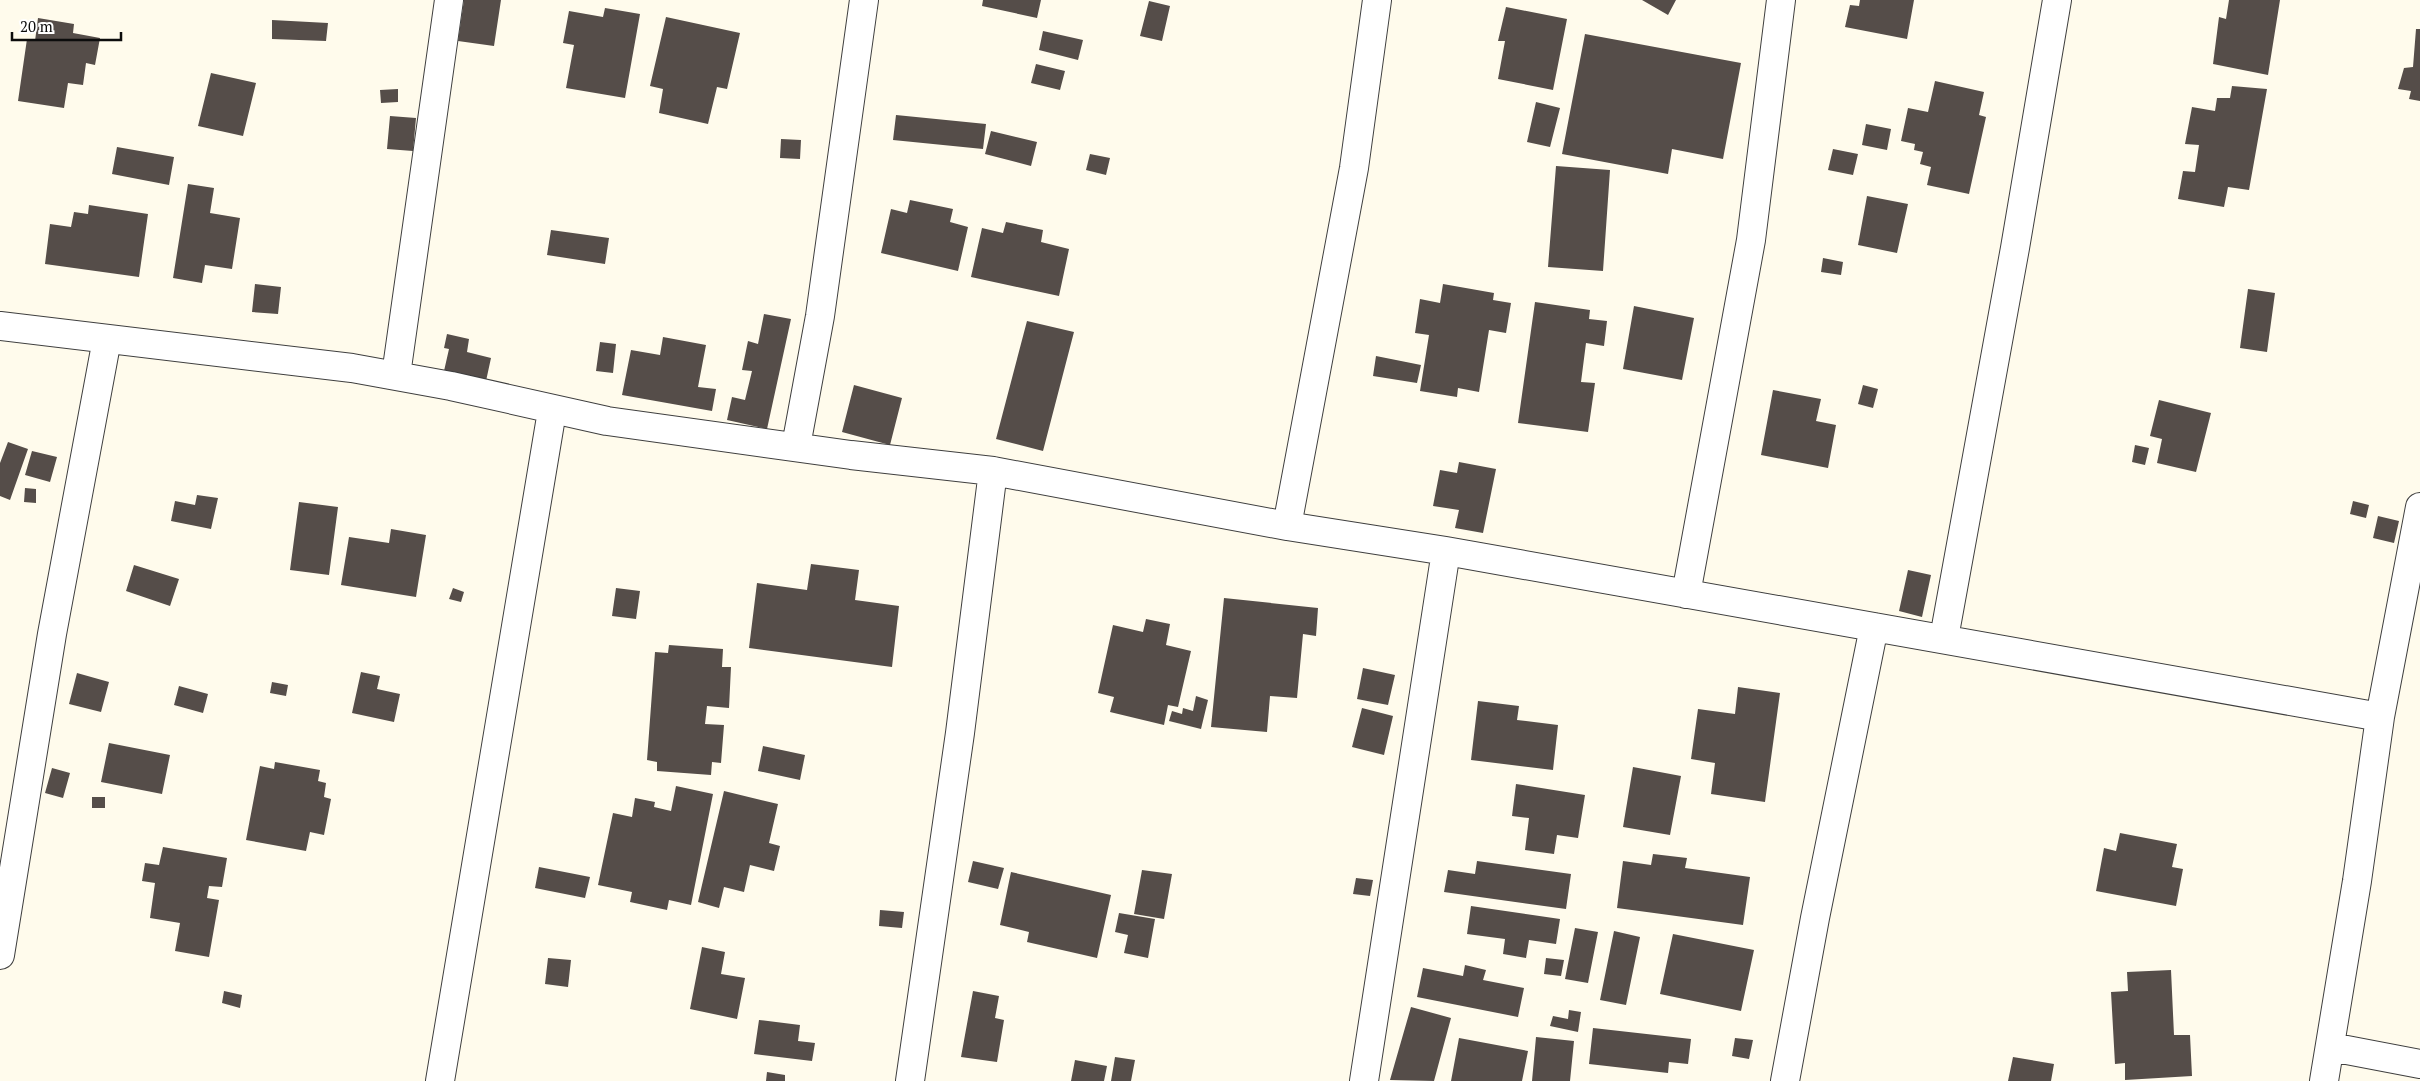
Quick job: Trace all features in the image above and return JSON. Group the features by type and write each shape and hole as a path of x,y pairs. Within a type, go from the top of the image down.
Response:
{"street":[{"path":"396,375 449,0"},
{"path":"796,446 820,316 864,0"},
{"path":"1288,526 1354,168 1377,0"},
{"path":"1686,594 1751,240 1781,0"},
{"path":"1944,638 2015,248 2056,0"},
{"path":"0,326 396,375 616,423 851,455 993,471 1288,526 1446,551 1944,638 2152,678 2380,717"},
{"path":"0,954 52,634 107,339"},
{"path":"440,1081 552,410"},
{"path":"910,1081 960,733 993,471"},
{"path":"2324,1081 2331,1047 2380,717 2420,508"},
{"path":"1364,1081 1446,551"},
{"path":"1785,1081 1814,918 1874,627"},
{"path":"2331,1047 2420,1064"}],"building":[{"path":"464,0 501,0 494,46 458,41"},
{"path":"983,0 1041,0 1037,18 982,6"},
{"path":"1642,0 1676,0 1668,15"},
{"path":"1860,0 1914,0 1907,39 1845,27 1850,5 1859,6"},
{"path":"2229,0 2280,0 2268,75 2213,64 2219,17 2226,19"},
{"path":"1149,1 1170,6 1162,41 1140,36"},
{"path":"1506,7 1567,19 1553,90 1498,79 1505,41 1498,41"},
{"path":"605,8 640,14 625,98 566,88 574,45 563,43 569,11 603,17"},
{"path":"666,17 740,33 727,89 717,87 708,124 659,113 663,89 650,86"},
{"path":"38,18 74,24 73,33 100,38 95,65 86,63 83,85 68,83 64,108 18,101 27,39 35,41"},
{"path":"272,20 328,23 326,41 272,39"},
{"path":"2416,29 2420,29 2420,101 2409,99 2411,91 2398,89 2404,68 2413,67"},
{"path":"1043,31 1083,40 1078,60 1039,50"},
{"path":"1585,34 1741,63 1723,159 1672,149 1668,174 1562,154"},
{"path":"1036,64 1065,71 1060,90 1031,83"},
{"path":"211,73 256,83 243,136 198,126"},
{"path":"1935,81 1984,92 1979,115 1986,117 1969,194 1927,185 1931,167 1920,164 1923,152 1914,150 1915,144 1901,141 1908,108 1928,112"},
{"path":"2232,86 2267,89 2249,190 2228,187 2224,207 2178,199 2183,171 2195,172 2199,145 2185,144 2192,107 2215,111 2217,98 2230,98"},
{"path":"398,89 398,102 381,103 380,90"},
{"path":"1536,102 1560,108 1550,147 1527,142"},
{"path":"896,115 986,124 983,149 893,140"},
{"path":"390,116 416,118 413,151 387,149"},
{"path":"1866,124 1891,129 1887,150 1862,145"},
{"path":"991,131 1037,142 1031,166 985,154"},
{"path":"781,139 801,140 800,159 780,158"},
{"path":"117,147 174,157 169,185 112,174"},
{"path":"1833,149 1858,154 1853,175 1828,170"},
{"path":"1090,154 1110,158 1106,175 1086,170"},
{"path":"1556,166 1610,170 1603,271 1548,267"},
{"path":"188,184 214,188 210,213 240,218 232,269 205,265 202,283 173,278"},
{"path":"1867,196 1908,204 1897,253 1858,245"},
{"path":"910,200 953,209 950,222 968,227 958,271 881,253 891,209 907,213"},
{"path":"89,205 148,214 139,277 45,264 50,224 71,227 74,212 88,214"},
{"path":"1006,222 1043,230 1041,242 1069,249 1059,296 971,277 982,228 1003,233"},
{"path":"551,230 609,238 605,264 547,255"},
{"path":"1823,258 1843,262 1841,275 1821,272"},
{"path":"255,284 281,287 278,314 252,312"},
{"path":"1443,284 1494,293 1493,300 1511,303 1506,333 1489,330 1479,392 1458,388 1457,397 1420,391 1429,335 1415,333 1420,299 1440,303"},
{"path":"2248,289 2275,293 2267,352 2240,348"},
{"path":"1535,302 1590,310 1589,319 1607,321 1604,346 1586,343 1581,382 1595,383 1588,432 1518,423"},
{"path":"1634,306 1694,318 1682,380 1623,369"},
{"path":"764,314 791,319 767,429 727,420 732,397 745,400 752,371 742,370 748,341 758,344"},
{"path":"1027,321 1074,332 1043,451 996,439"},
{"path":"447,334 469,339 467,352 491,358 486,381 444,371 449,349 444,348"},
{"path":"663,337 706,345 698,387 716,389 712,411 622,395 631,350 660,355"},
{"path":"600,342 616,344 613,373 596,371"},
{"path":"1376,356 1421,365 1417,383 1373,376"},
{"path":"854,385 902,398 890,445 842,432"},
{"path":"1863,385 1878,389 1873,408 1858,404"},
{"path":"1773,390 1821,399 1816,421 1836,425 1828,468 1761,455"},
{"path":"2159,400 2211,413 2196,472 2157,463 2162,439 2150,436"},
{"path":"8,442 28,449 10,500 0,496 0,463"},
{"path":"2135,445 2149,448 2145,465 2132,462"},
{"path":"32,451 57,457 50,482 25,475"},
{"path":"1459,462 1496,469 1483,533 1455,528 1459,510 1433,506 1440,470 1457,473"},
{"path":"25,488 36,489 36,503 24,502"},
{"path":"197,495 218,498 211,529 171,521 175,501 195,505"},
{"path":"2353,501 2369,505 2366,518 2350,514"},
{"path":"299,502 338,507 329,575 290,570"},
{"path":"2378,516 2399,521 2394,543 2373,538"},
{"path":"391,529 426,535 416,597 341,585 349,537 389,543"},
{"path":"811,564 859,570 855,600 899,606 892,667 749,648 757,583 807,590"},
{"path":"134,565 179,579 170,606 126,591"},
{"path":"1908,570 1931,575 1922,617 1899,611"},
{"path":"453,588 464,592 461,602 449,599"},
{"path":"616,588 640,591 636,619 612,616"},
{"path":"1224,598 1318,608 1316,636 1303,634 1297,698 1270,696 1267,732 1211,727"},
{"path":"1146,619 1170,624 1166,645 1191,651 1178,707 1168,705 1164,725 1110,712 1114,697 1098,693 1113,625 1143,632"},
{"path":"669,645 723,649 722,667 731,667 729,708 707,706 705,724 724,725 721,763 712,762 711,775 657,771 657,762 647,760 655,652 668,653"},
{"path":"1363,668 1395,675 1388,705 1357,699"},
{"path":"361,672 380,676 377,689 400,694 394,722 352,713"},
{"path":"77,673 109,682 101,712 69,704"},
{"path":"272,682 288,685 286,696 270,693"},
{"path":"179,686 208,694 203,713 174,705"},
{"path":"1738,687 1780,693 1765,802 1711,794 1715,763 1691,759 1698,709 1735,714"},
{"path":"1196,696 1208,700 1201,729 1169,721 1172,711 1182,714 1183,708 1193,711"},
{"path":"1478,701 1519,706 1517,720 1558,725 1553,770 1471,760"},
{"path":"1362,708 1393,716 1384,755 1352,747"},
{"path":"109,743 170,755 162,794 101,782"},
{"path":"763,746 805,755 800,780 758,771"},
{"path":"275,762 320,770 318,781 326,783 324,797 331,799 324,835 310,832 306,851 246,840 260,766 274,769"},
{"path":"1633,767 1681,776 1670,835 1623,827"},
{"path":"52,768 70,773 63,798 45,793"},
{"path":"1516,784 1585,795 1578,838 1557,835 1554,854 1525,850 1529,818 1512,816"},
{"path":"676,786 713,794 691,905 669,900 667,910 630,902 632,892 598,885 613,813 632,817 635,798 655,802 654,807 671,811"},
{"path":"724,791 778,804 769,843 780,846 774,871 750,865 744,892 724,887 719,908 698,902"},
{"path":"92,797 105,797 105,808 92,808"},
{"path":"2120,833 2177,844 2172,867 2183,869 2176,906 2096,891 2104,848 2116,851"},
{"path":"163,847 227,858 222,887 209,886 207,898 219,900 209,957 175,951 180,923 150,918 155,883 142,881 145,863 159,865"},
{"path":"1653,854 1687,858 1685,868 1750,877 1743,925 1617,908 1623,861 1651,865"},
{"path":"973,861 1004,868 998,889 968,882"},
{"path":"1477,861 1571,874 1566,909 1444,892 1448,870 1475,874"},
{"path":"539,867 590,877 585,898 535,888"},
{"path":"1142,870 1172,874 1164,919 1134,914"},
{"path":"1011,872 1111,895 1097,958 1027,942 1029,932 1000,925"},
{"path":"1356,878 1373,880 1370,896 1353,894"},
{"path":"1471,906 1560,919 1556,944 1529,940 1526,958 1503,954 1505,939 1467,934"},
{"path":"880,910 904,912 902,928 879,926"},
{"path":"1119,913 1155,919 1148,958 1124,953 1128,935 1115,932"},
{"path":"1575,928 1598,932 1588,983 1565,979"},
{"path":"1614,931 1640,937 1626,1005 1600,1000"},
{"path":"1673,934 1754,950 1741,1011 1660,994"},
{"path":"702,947 725,952 721,974 745,978 737,1019 690,1009"},
{"path":"548,958 571,960 568,987 545,984"},
{"path":"1546,958 1564,960 1561,976 1544,974"},
{"path":"1465,965 1486,970 1483,980 1524,988 1518,1017 1417,997 1423,968 1463,976"},
{"path":"2171,970 2174,1035 2190,1035 2192,1076 2125,1080 2125,1063 2115,1064 2111,992 2128,991 2127,972"},
{"path":"224,991 242,995 240,1008 222,1003"},
{"path":"973,991 999,996 995,1018 1004,1020 997,1062 961,1057"},
{"path":"1411,1007 1451,1018 1434,1081 1390,1080"},
{"path":"1569,1010 1581,1012 1578,1032 1550,1026 1553,1016 1568,1019"},
{"path":"759,1020 800,1025 798,1041 815,1043 812,1061 754,1054"},
{"path":"1593,1028 1691,1039 1688,1064 1669,1062 1668,1073 1589,1064"},
{"path":"1536,1037 1574,1041 1570,1081 1532,1081"},
{"path":"1459,1038 1528,1051 1522,1081 1451,1081"},
{"path":"1735,1038 1753,1040 1749,1059 1732,1056"},
{"path":"1115,1057 1135,1060 1131,1081 1111,1081"},
{"path":"2013,1057 2054,1064 2051,1081 2008,1081"},
{"path":"1075,1060 1107,1066 1104,1081 1071,1081"},
{"path":"767,1072 785,1075 785,1081 766,1081"}]}
